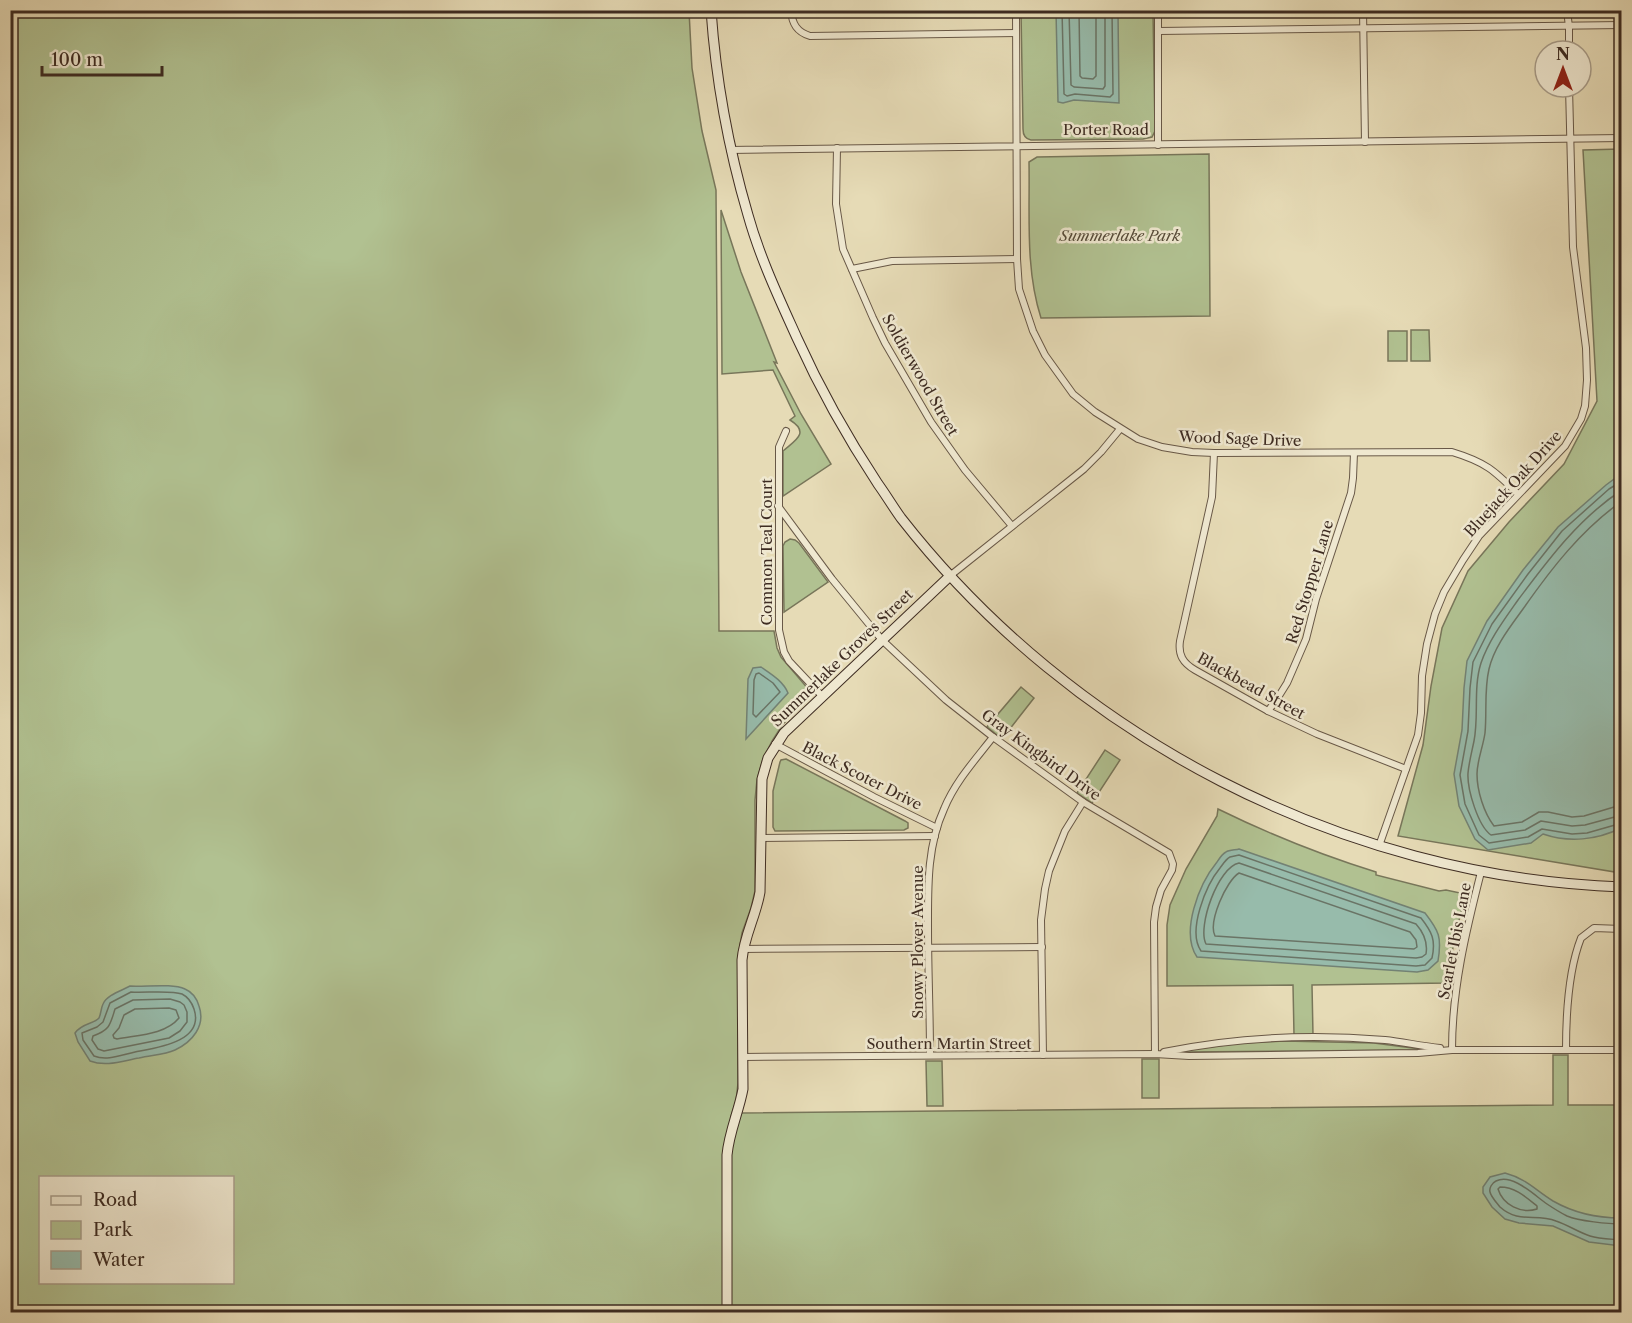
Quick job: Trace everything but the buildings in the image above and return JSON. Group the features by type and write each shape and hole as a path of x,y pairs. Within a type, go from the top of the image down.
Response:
{"main road":[{"path":"711,10 715,63 730,150 749,218 772,283 808,364 833,413 901,517 992,618 1024,648 1079,693 1155,744 1214,778 1320,826 1424,859 1481,872 1575,885 1622,887"},
{"name":"Summerlake Groves Street","path":"727,1312 727,1155 730,1134 742,1095 743,949 760,892 762,779 768,758 775,744 789,728 951,575"}],"street":[{"path":"791,10 795,27 802,34 810,36 1016,33"},
{"name":"Wood Sage Drive","path":"1016,10 1017,260 1020,289 1025,309 1045,355 1073,394 1120,429 1138,439 1162,447 1214,453 1452,452 1488,466 1518,494"},
{"path":"1158,10 1158,145"},
{"path":"1363,10 1365,142"},
{"path":"1567,10 1569,39"},
{"path":"1159,31 1622,25"},
{"name":"Bluejack Oak Drive","path":"1379,846 1418,735 1422,676 1427,644 1444,592 1479,536 1565,446 1581,419 1585,406 1586,359 1573,247 1569,99"},
{"name":"Porter Road","path":"730,150 1622,138"},
{"name":"Soldierwood Street","path":"837,148 836,204 843,249 885,343 931,422 965,470 1012,526"},
{"path":"852,269 892,261 1017,260"},
{"name":"Summerlake Groves Street","path":"951,575 1084,469 1120,429"},
{"name":"Common Teal Court","path":"786,431 779,447 779,630 781,643 789,661 822,696"},
{"name":"Blackbead Street","path":"1214,453 1212,497 1180,642 1180,656 1188,666 1268,711 1317,734 1406,769"},
{"name":"Red Stopper Lane","path":"1268,711 1287,682 1306,639 1316,599 1351,493 1354,453"},
{"name":"Gray Kingbird Drive","path":"778,506 832,579 882,640 946,700 1083,802 1169,853 1173,864 1172,870 1161,890 1154,922 1155,1054"},
{"name":"Snowy Plover Avenue","path":"930,1055 929,871 935,836 942,812 954,790 993,737"},
{"name":"Black Scoter Drive","path":"775,744 937,828"},
{"path":"1043,1055 1043,904 1049,871 1065,831 1083,802"},
{"path":"760,838 935,836"},
{"name":"Scarlet Ibis Lane","path":"1452,1050 1455,987 1461,951 1481,872"},
{"path":"1566,1050 1569,991 1581,938 1594,928 1622,929"},
{"path":"743,949 1042,946"},
{"name":"Southern Martin Street","path":"1155,1054 1222,1042 1295,1038 1387,1040 1452,1050"},
{"name":"Southern Martin Street","path":"742,1057 1155,1054 1189,1056 1384,1054 1452,1050 1622,1050"}],"green space":[{"path":"10,11 689,11 692,68 702,131 716,190 719,631 774,631 781,657 810,691 809,699 783,724 772,741 763,759 757,780 755,891 742,933 738,957 738,1083 731,1116 741,1113 1553,1105 1553,1055 1568,1055 1568,1105 1621,1105 1621,1312 11,1312"},
{"path":"1021,11 1153,11 1155,131 1152,137 1031,140 1026,137 1023,129"},
{"path":"1621,149 1621,873 1398,836 1423,745 1442,628 1468,571 1509,522 1564,464 1597,401 1583,150"},
{"name":"Summerlake Park","path":"1209,154 1210,316 1041,318 1030,260 1029,162 1037,157"},
{"path":"721,210 741,272 777,363 774,362 831,464 783,496 783,451 796,440 800,433 790,420 795,416 773,370 722,374"},
{"path":"1411,330 1429,330 1430,361 1411,361"},
{"path":"1388,331 1407,331 1407,361 1388,361"},
{"path":"790,539 799,543 828,582 784,612 783,546"},
{"path":"1021,687 1034,698 1002,739 987,727"},
{"path":"1105,750 1120,760 1092,803 1077,793"},
{"path":"786,759 905,821 908,823 908,828 904,830 775,831 773,791 780,762"},
{"path":"1218,809 1296,844 1376,872 1376,875 1439,891 1465,894 1447,983 1312,985 1313,1035 1294,1035 1293,985 1167,986 1167,925 1170,905 1186,869 1217,816"},
{"path":"1284,1041 1374,1043 1420,1049 1187,1052 1187,1050 1241,1043"},
{"path":"1142,1059 1159,1059 1159,1098 1142,1098"},
{"path":"926,1061 942,1061 943,1106 927,1106"}],"water":[{"path":"1056,11 1118,11 1119,103 1074,100 1058,102"},
{"path":"1621,474 1621,828 1593,838 1583,839 1563,839 1543,834 1531,843 1488,850 1475,839 1459,806 1454,774 1462,730 1467,661 1487,621 1523,570 1558,527"},
{"path":"761,667 780,681 788,693 746,739 748,679 753,668"},
{"path":"1239,849 1425,913 1438,935 1440,946 1438,961 1428,970 1417,972 1197,957 1190,935 1198,895 1210,871 1222,855 1227,851"},
{"path":"130,986 173,986 185,989 194,996 199,1006 201,1020 199,1027 187,1043 166,1053 114,1063 90,1061 75,1033 81,1027 99,1018 103,1004 108,998"},
{"path":"1505,1173 1513,1175 1569,1209 1595,1216 1621,1218 1621,1246 1589,1242 1553,1226 1519,1223 1505,1219 1492,1207 1483,1193 1483,1187 1490,1177"}]}
